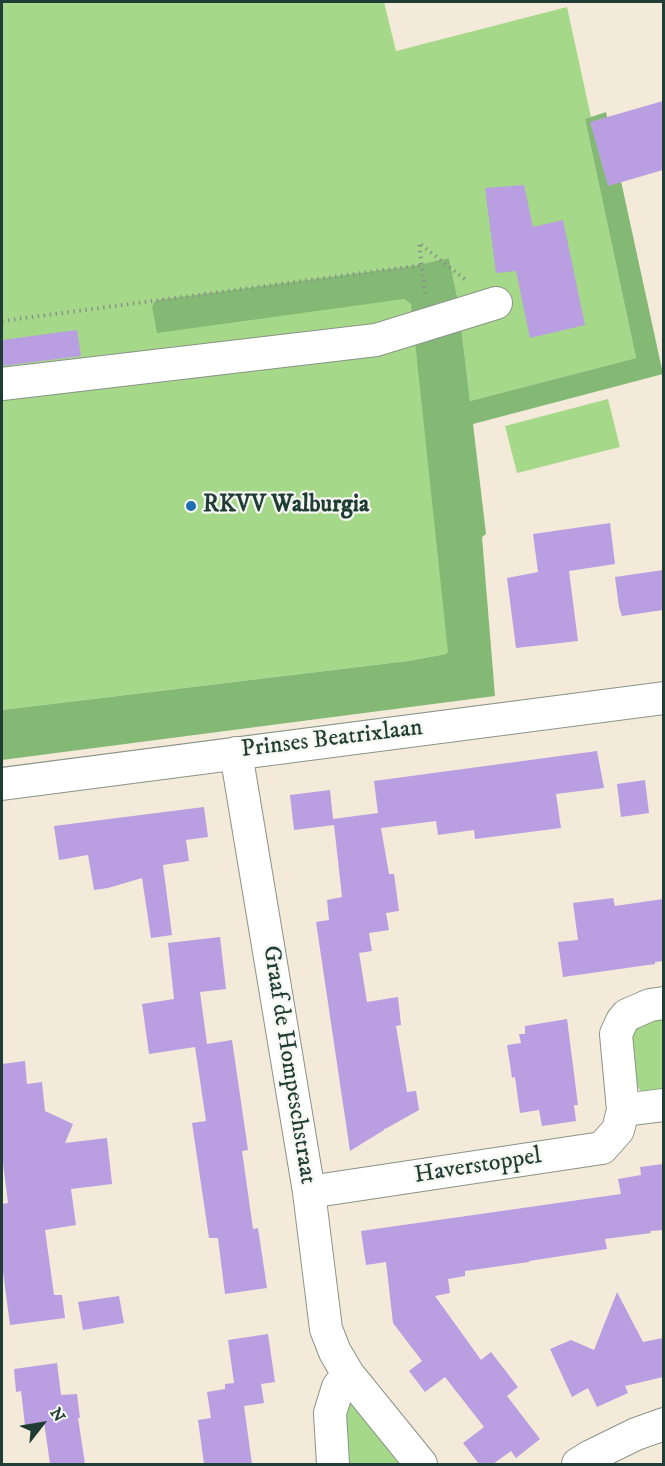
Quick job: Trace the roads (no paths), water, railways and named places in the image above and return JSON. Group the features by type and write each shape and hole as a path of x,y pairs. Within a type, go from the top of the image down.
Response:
{"street":[{"path":"2,384 376,340 496,303"},
{"name":"Prinses Beatrixlaan","path":"2,784 663,698"},
{"name":"Graaf de Hompeschstraat","path":"236,753 309,1192 326,1329 335,1352 348,1374 421,1464"},
{"name":"Haverstoppel","path":"309,1192 603,1148 618,1130 623,1110 616,1034 627,1015 650,1005 663,1003"},
{"path":"623,1110 663,1105"},
{"path":"333,1464 330,1413 338,1388 348,1374"},
{"path":"578,1464 636,1434 663,1424"}],"place":[{"name":"RKVV Walburgia","path":"191,506"}]}
